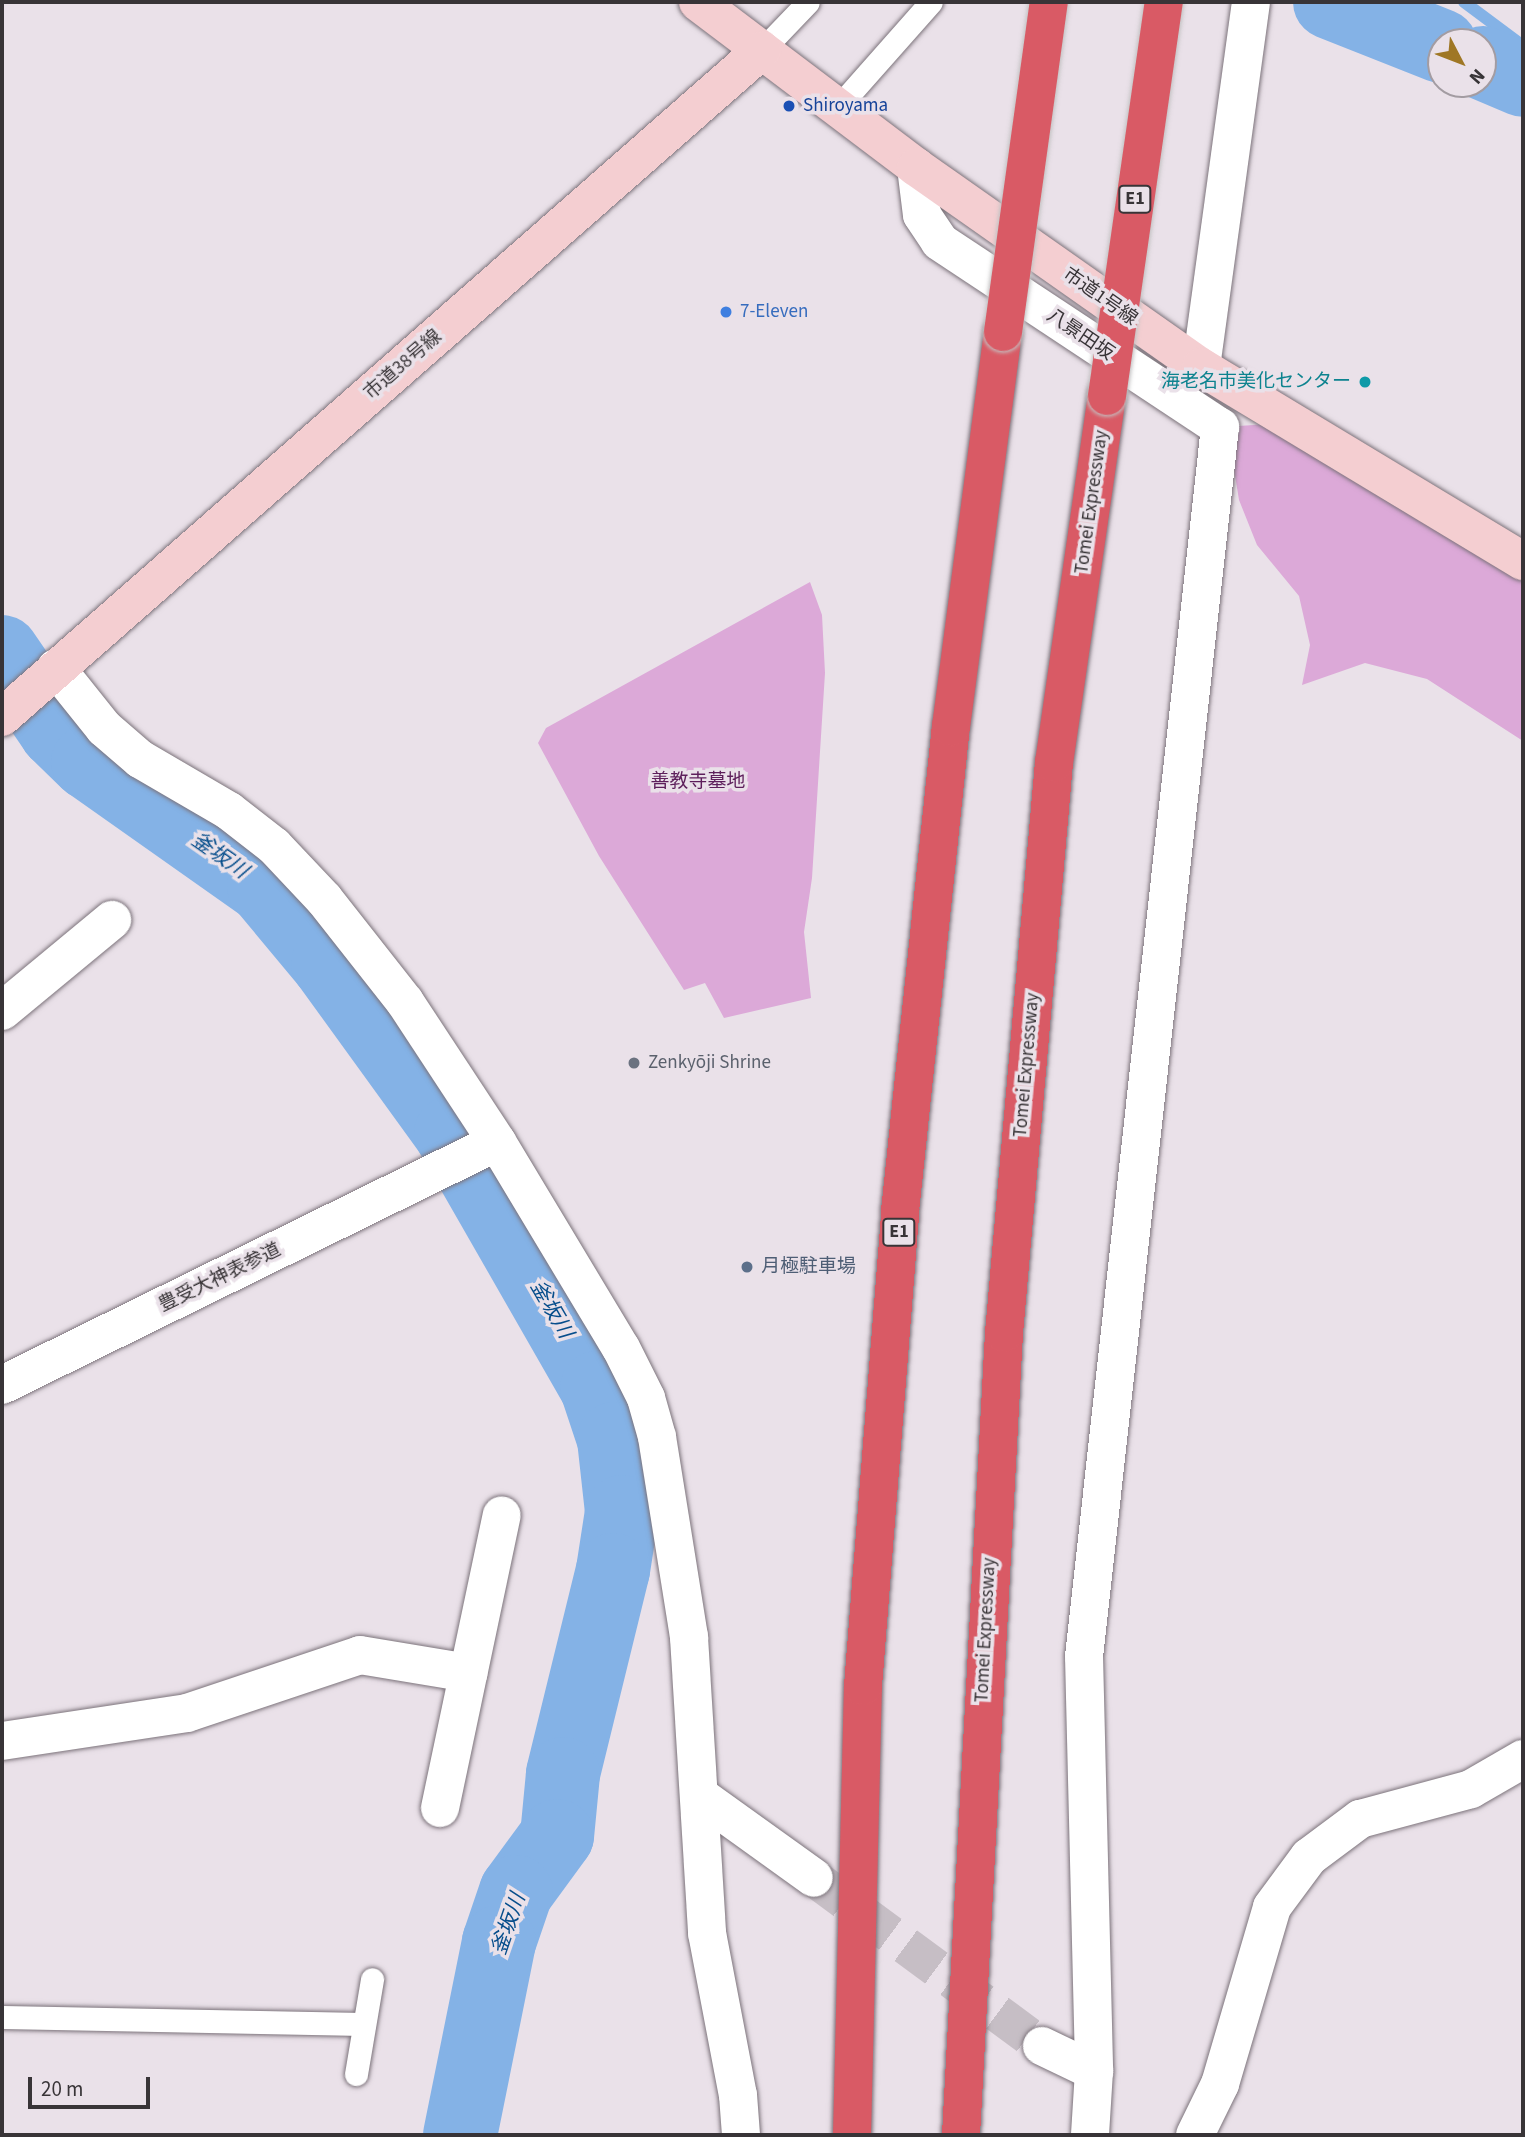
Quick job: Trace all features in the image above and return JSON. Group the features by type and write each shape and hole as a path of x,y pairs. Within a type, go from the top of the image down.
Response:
{"highway":[{"name":"E1","path":"852,2135 863,1686 900,1211 951,727 1049,2"},
{"name":"Tomei Expressway","path":"961,2135 1004,1333 1054,763 1164,2"}],"street":[{"name":"市道1号線","path":"698,2 916,167 1201,367 1523,561"},
{"path":"1201,367 1251,2"},
{"name":"市道38号線","path":"3,716 762,50"},
{"name":"八景田坂","path":"916,167 922,215 940,242 1220,427 1084,1656 1094,2071"},
{"path":"50,674 104,728 140,759 229,811 274,846 307,881 405,1002 621,1348 646,1398 657,1437 690,1636 707,1933 738,2095 741,2135"},
{"path":"2,1011 112,920"},
{"name":"豊受大神表参道","path":"2,1385 493,1144"},
{"path":"440,1808 502,1515"},
{"path":"2,1741 187,1713 360,1655 469,1673"},
{"path":"1195,2135 1220,2084 1272,1907 1309,1857 1360,1819 1471,1789 1523,1759"},
{"path":"700,1796 814,1878"},
{"path":"1042,2046 1094,2071 1090,2135"}],"lane":[{"path":"762,50 808,2"},
{"path":"838,107 931,2"},
{"path":"356,2074 372,1979"},
{"path":"2,2017 364,2024"}],"green space":[{"path":"1268,424 1523,573 1523,741 1427,679 1365,663 1302,685 1310,645 1299,596 1257,545 1239,500 1233,463 1239,426"},
{"name":"善教寺墓地","path":"810,582 822,615 825,673 812,878 804,932 811,998 724,1018 705,983 684,990 599,856 538,743 546,728"}],"waterway":[{"path":"1330,2 1427,40"},
{"path":"1464,2 1523,46"},
{"path":"1497,69 1523,80"},
{"name":"釜坂川","path":"2,652 56,731 88,762 264,886 328,963 451,1133 597,1388 614,1439 622,1512 613,1570 563,1774 557,1836 516,1892 499,1942 460,2135"}],"tunnel":[{"path":"814,1878 1042,2046"}],"place":[{"name":"Shiroyama","path":"789,106"},
{"name":"7-Eleven","path":"726,312"},
{"name":"海老名市美化センター","path":"1365,382"},
{"name":"Zenkyōji Shrine","path":"634,1063"},
{"name":"月極駐車場","path":"747,1267"}]}
